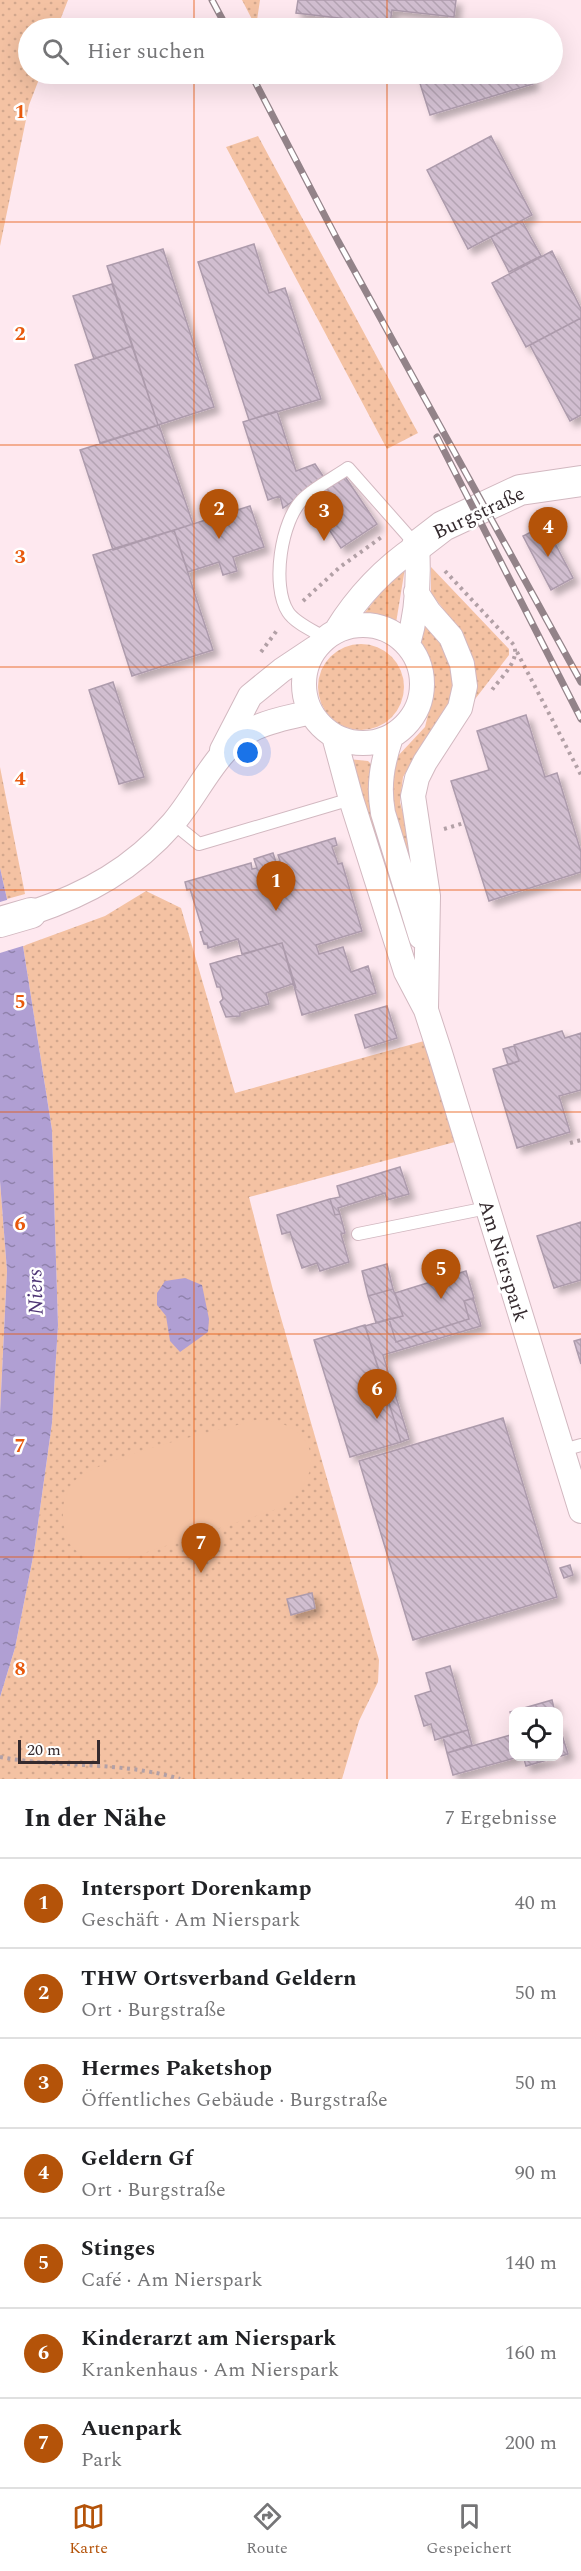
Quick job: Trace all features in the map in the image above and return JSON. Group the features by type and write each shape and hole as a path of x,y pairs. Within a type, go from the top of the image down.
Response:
{"street":[{"name":"Burgstraße","path":"407,536 427,536 443,526 520,490 581,480"},
{"name":"Burgstraße","path":"0,922 70,900 106,882 143,854 173,823 214,765 250,696 326,639 355,625 375,626 393,632 408,644 412,632 419,572 407,536"},
{"name":"Burgstraße","path":"334,736 321,726 311,712 305,697 304,680 307,663 392,563 407,536"},
{"name":"Am Nierspark","path":"416,592 429,612 451,637 462,664 465,686 460,708 425,762 412,796 428,896 426,1010"},
{"path":"334,736 352,742 372,743 391,737 405,726 416,712 422,695 423,677 418,660 408,644"},
{"name":"Burgstraße","path":"214,765 240,738 254,728 311,712"},
{"name":"Am Nierspark","path":"334,736 351,798 406,972 426,1010 487,1208 572,1448 581,1511"},
{"name":"Am Nierspark","path":"391,737 380,776 379,793 383,813 428,959"}],"lane":[{"path":"326,639 289,614 280,587 281,551 290,517 303,499 348,468 407,536"},
{"path":"173,823 198,844 351,798"},
{"path":"358,1234 487,1208"}],"path":[{"path":"257,657 289,614 340,567 407,536"},
{"path":"516,651 581,775"},
{"path":"442,830 464,823"},
{"path":"570,1143 581,1140"},
{"path":"1,1757 48,1764 152,1770 180,1779"}],"shaded area":[{"path":"0,0 68,0 61,18 18,18 18,84 37,84 29,105 0,246"},
{"path":"242,0 260,0 257,18 251,18"},
{"path":"258,136 418,433 387,449 226,147"},
{"path":"401,566 405,568 396,623 363,615"},
{"path":"431,567 509,649 509,655 469,707 475,663 444,610 431,593"},
{"path":"424,617 449,652 454,682 447,713 403,777 400,802 418,868 413,875 387,801 396,758 425,727 434,690 429,663 416,643"},
{"path":"361,644 385,651 397,663 404,687 397,711 385,723 361,730 337,723 325,711 318,687 325,663 337,651"},
{"path":"348,759 368,761 375,768 413,937 408,943"},
{"path":"0,767 25,894 7,899 0,868"},
{"path":"146,891 181,908 235,1093 435,1038 466,1139 249,1197 273,1290 379,1660 378,1682 359,1721 342,1779 0,1779 0,1697 15,1648 34,1552 52,1423 58,1325 52,1130 23,946 105,916"},
{"path":"0,1181 7,1271 0,1413"},
{"path":"256,1420 276,1422 292,1429 303,1438 310,1450 311,1464 307,1478 298,1493 283,1507 117,1562 88,1557 75,1550 70,1544 64,1525 65,1497 71,1485 83,1475 128,1455"}],"water":[{"name":"Niers","path":"0,868 7,899 23,946 52,1130 58,1325 52,1423 34,1552 15,1648 0,1697 0,1413 7,1271 0,1181"},
{"path":"185,1278 202,1285 209,1319 208,1332 180,1352 170,1341 166,1316 157,1305 157,1293 165,1281"}],"pier":[{"path":"10,899 26,945 0,953 0,902"}],"building":[{"path":"298,0 456,0 454,17 392,10 391,18 339,18 296,13"},
{"path":"420,84 533,84 430,115"},
{"path":"491,136 532,215 468,249 427,170"},
{"path":"522,221 541,256 509,272 491,237"},
{"path":"254,244 269,293 285,288 321,399 249,420 198,262"},
{"path":"163,249 214,407 158,425 107,266"},
{"path":"552,251 581,309 581,318 526,347 492,283"},
{"path":"112,284 132,346 94,359 73,296"},
{"path":"581,318 581,415 570,421 530,345"},
{"path":"132,346 158,425 100,443 75,365"},
{"path":"277,411 296,471 315,464 325,479 283,508 280,496 268,500 243,422"},
{"path":"159,425 193,524 113,550 80,450"},
{"path":"344,475 377,524 341,548 309,499"},
{"path":"250,506 264,547 233,557 237,571 223,575 219,562 188,572 174,530"},
{"path":"541,527 545,535 549,532 573,578 551,590 523,536"},
{"path":"174,530 213,650 132,676 93,555"},
{"path":"113,682 144,777 119,784 89,690"},
{"path":"526,715 545,777 557,773 581,852 581,872 489,901 451,781 489,770 477,731"},
{"path":"335,838 337,845 332,847 338,864 342,863 362,931 316,945 319,954 343,947 351,972 368,966 376,993 302,1015 282,943 242,954 238,939 208,948 207,943 204,944 200,932 203,931 190,889 187,890 185,882 251,863 252,869 257,868 254,859 273,853 276,862 280,861 278,855"},
{"path":"282,943 296,988 292,984 266,993 269,1004 240,1012 240,1016 226,1017 220,1002 223,999 220,987 217,987 210,964"},
{"path":"387,1006 397,1038 365,1048 355,1015"},
{"path":"562,1031 565,1038 581,1033 581,1090 559,1096 570,1132 517,1148 493,1069 519,1061 514,1045"},
{"path":"514,1046 519,1061 508,1065 503,1049"},
{"path":"400,1167 409,1194 387,1200 385,1193 338,1208 340,1214 335,1215 330,1199 340,1197 337,1186"},
{"path":"330,1199 335,1215 340,1214 345,1233 341,1234 349,1262 320,1271 317,1263 302,1268 290,1232 282,1234 277,1215"},
{"path":"581,1222 581,1280 554,1288 537,1236"},
{"path":"387,1264 393,1289 368,1296 362,1271"},
{"path":"466,1271 474,1298 464,1301 469,1319 396,1342 389,1319 403,1316 395,1293"},
{"path":"393,1289 403,1316 376,1323 368,1296"},
{"path":"473,1298 481,1326 383,1355 409,1439 401,1442 365,1326 389,1319 396,1342 469,1319 464,1301"},
{"path":"365,1325 401,1442 350,1457 314,1340"},
{"path":"581,1339 581,1364 574,1341"},
{"path":"503,1418 557,1597 413,1640 359,1461"},
{"path":"570,1565 573,1575 564,1578 560,1568"},
{"path":"312,1593 315,1608 291,1615 287,1599"},
{"path":"450,1666 468,1730 435,1740 431,1724 424,1726 415,1696 431,1691 426,1673"},
{"path":"552,1700 554,1707 528,1707"},
{"path":"468,1730 472,1745 447,1753 443,1737"},
{"path":"509,1735 509,1760 453,1775 447,1753"},
{"path":"563,1738 568,1754 563,1755"},
{"path":"524,1761 544,1761 526,1766"}],"railway":[{"path":"212,0 222,18"},
{"path":"256,84 338,241 581,682"},
{"path":"437,437 581,719"}],"place":[{"name":"THW Ortsverband Geldern","path":"219,539"},
{"name":"Hermes Paketshop","path":"324,541"},
{"name":"Geldern Gf","path":"548,557"},
{"name":"Intersport Dorenkamp","path":"276,911"},
{"name":"Stinges","path":"441,1299"},
{"name":"Kinderarzt am Nierspark","path":"377,1419"},
{"name":"Auenpark","path":"201,1573"}]}
